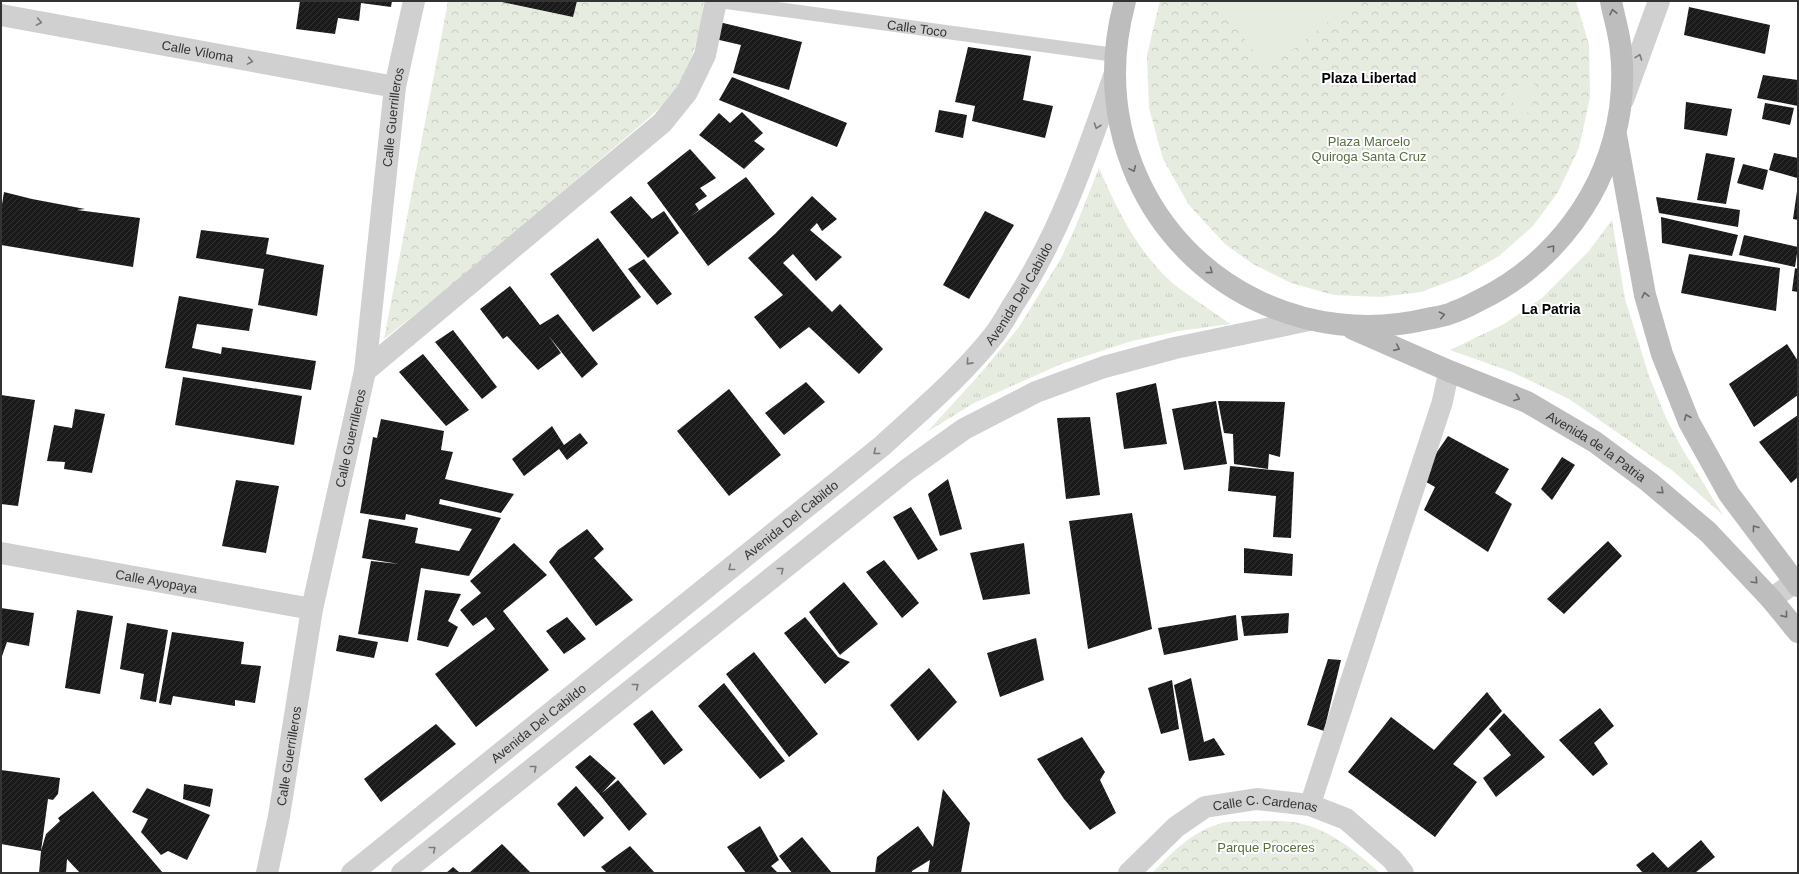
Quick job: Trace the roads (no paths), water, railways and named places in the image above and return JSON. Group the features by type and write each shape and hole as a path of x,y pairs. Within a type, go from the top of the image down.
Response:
{"main road":[{"path":"1116,1 1119,22"},
{"path":"1125,1 1119,22 1114,66 1118,118 1129,158 1146,197 1169,232 1198,262 1232,288 1269,307 1309,320 1348,326 1402,325 1454,312 1502,289 1545,256 1579,215 1595,188 1607,160 1616,131 1620,106 1621,52 1611,1"},
{"path":"1616,131 1645,295 1662,354 1689,422 1729,494 1797,583"},
{"name":"Avenida de la Patria","path":"1348,326 1449,371 1527,402 1595,442 1649,482 1708,532 1771,599 1798,632"}],"street":[{"name":"Calle Guerrilleros","path":"268,873 279,816 312,609 365,371 395,87 414,1"},
{"path":"365,371 662,123 687,92 705,55 718,1"},
{"path":"1620,106 1659,1"},
{"name":"Calle Viloma","path":"1,15 395,87"},
{"name":"Avenida Del Cabildo","path":"352,873 882,446 943,390 994,335 1034,273 1065,208 1089,150 1114,66"},
{"path":"402,873 902,474 964,430 1036,392 1104,366 1181,346 1309,320"},
{"path":"1310,805 1442,403 1449,371"},
{"name":"Calle Ayopaya","path":"1,553 312,609"},
{"path":"1771,599 1797,583"},
{"name":"Calle C. Cardenas","path":"1129,873 1176,827 1205,807 1256,798 1310,805 1346,819 1392,859 1403,873"}],"lane":[{"name":"Calle Toco","path":"718,1 1114,66"}],"district":[{"name":"Plaza Libertad","path":"1369,78"},
{"name":"La Patria","path":"1551,309"}],"park label":[{"name":"Plaza Marcelo Quiroga Santa Cruz","path":"1369,148"},
{"name":"Parque Proceres","path":"1266,847"}]}
